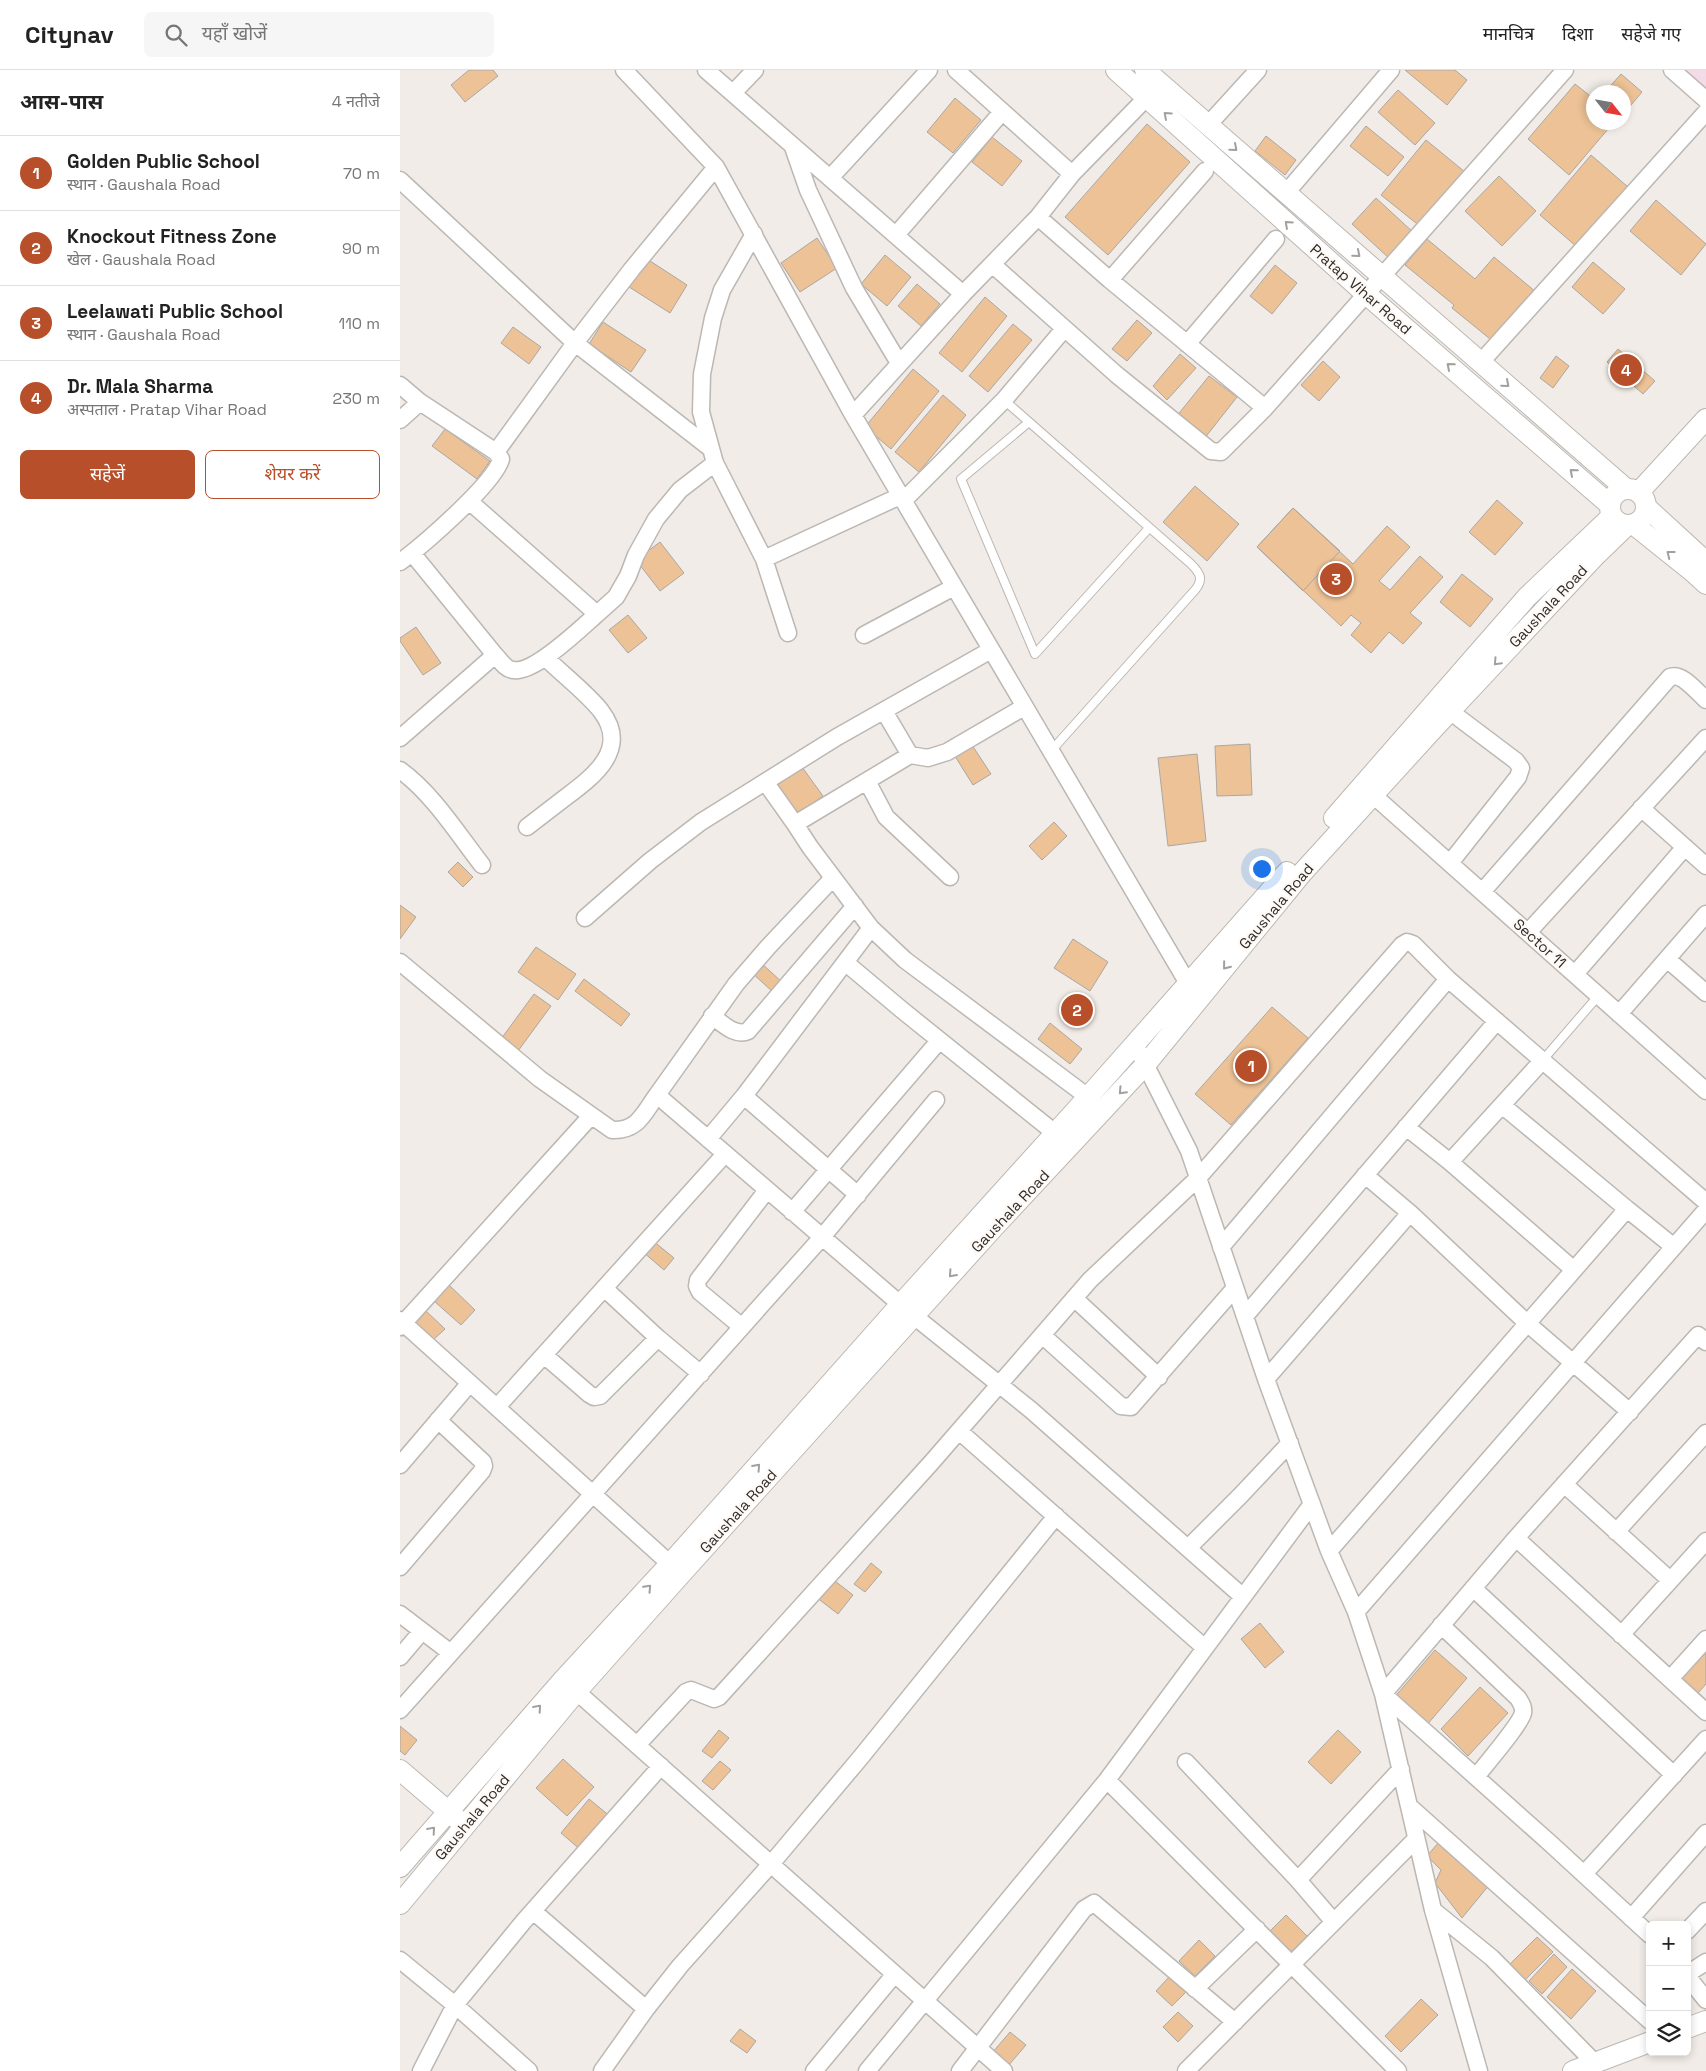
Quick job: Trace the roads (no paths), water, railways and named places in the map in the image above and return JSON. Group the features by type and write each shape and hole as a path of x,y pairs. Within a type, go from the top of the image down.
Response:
{"street":[{"path":"624,70 716,167 853,415 1193,992"},
{"path":"706,70 963,294"},
{"path":"732,93 755,70"},
{"path":"830,178 929,70"},
{"path":"956,70 1072,174"},
{"name":"Pratap Vihar Road","path":"1116,70 1153,90 1208,125 1637,496 1706,562"},
{"name":"Pratap Vihar Road","path":"1145,70 1153,90 1366,294 1620,517 1706,584"},
{"path":"1286,193 1391,70"},
{"path":"993,264 1117,375 1211,451 1221,452 1226,450 1265,408 1383,277 1565,70"},
{"path":"1672,70 1706,100"},
{"path":"1208,125 1249,73"},
{"path":"853,415 963,294 1038,217 1072,174 1153,90"},
{"path":"896,235 1002,112"},
{"path":"1481,362 1706,112"},
{"path":"792,145 808,190 854,288 899,363"},
{"path":"496,452 575,343 632,269 716,167"},
{"path":"1110,280 1205,171"},
{"path":"400,180 575,343 712,455"},
{"path":"1038,217 1110,280 1265,408"},
{"path":"754,234 722,290 713,318 702,374 701,412 712,455 764,558 788,633"},
{"path":"1187,344 1276,240"},
{"path":"764,558 902,498 1004,400 1064,329"},
{"path":"400,386 420,402 496,452 501,459 499,467 469,501 406,557 506,667 514,670 523,669 546,658 616,597 656,519 712,455"},
{"path":"400,420 420,402"},
{"path":"1637,496 1706,419"},
{"path":"1614,494 1637,496 1642,517 1620,517 1614,494"},
{"path":"469,501 597,614"},
{"name":"Gaushala Road","path":"400,1867 448,1811 570,1686 676,1569 907,1310 1055,1133 1135,1044 1193,992 1596,555 1620,517"},
{"name":"Gaushala Road","path":"907,1310 1146,1064 1193,992 1526,597 1620,517"},
{"path":"864,635 954,587"},
{"path":"585,918 650,861 701,822 837,737 991,650"},
{"path":"400,738 495,655"},
{"path":"526,827 590,779 604,764 611,747 611,727 601,711 546,658"},
{"path":"1482,892 1670,677 1677,676 1683,679 1706,700"},
{"path":"795,824 910,756 928,758 947,752 1024,707"},
{"path":"884,711 910,756"},
{"path":"1450,863 1518,777 1521,768 1516,761 1451,712"},
{"path":"1529,931 1706,738"},
{"path":"400,770 430,798 482,865"},
{"path":"867,781 886,817 950,877"},
{"path":"766,783 871,928 905,960 1088,1097"},
{"name":"Sector 11","path":"1373,795 1529,931 1706,1091"},
{"path":"1641,808 1706,866"},
{"path":"1575,974 1685,847"},
{"path":"400,962 540,1079 612,1130 624,1130 636,1124 736,984 833,878"},
{"path":"712,1016 735,1032 742,1034 748,1031 855,906"},
{"path":"1619,1014 1706,914"},
{"path":"708,1139 744,1096 871,928"},
{"path":"637,1744 686,1692 691,1690 714,1699 719,1697 959,1431 1090,1280 1198,1178 1402,945 1407,942 1413,944 1448,979 1706,1202"},
{"path":"1667,959 1706,993"},
{"path":"846,962 939,1041 1055,1133"},
{"path":"1221,1247 1448,979"},
{"path":"1245,1316 1497,1021"},
{"path":"792,1212 939,1041"},
{"path":"1135,1044 1189,1151 1266,1379 1329,1551 1356,1612 1383,1694 1433,1910 1479,2071"},
{"path":"1450,1162 1503,1106 1542,1060"},
{"path":"657,1095 907,1310 1000,1383 1242,1596"},
{"path":"744,1096 858,1194"},
{"path":"400,1710 823,1236 936,1100"},
{"path":"1503,1106 1674,1248"},
{"path":"591,1116 401,1323 676,1569"},
{"path":"1406,1127 1450,1162 1574,1270"},
{"path":"497,1407 725,1154"},
{"path":"1365,1174 1410,1213 1528,1324 1630,1412"},
{"path":"742,1327 700,1292 697,1286 698,1280 767,1190"},
{"path":"1329,1551 1627,1209"},
{"path":"1356,1612 1706,1210"},
{"path":"1266,1379 1410,1213"},
{"path":"604,1288 700,1374"},
{"path":"1042,1335 1121,1406 1131,1407 1235,1288"},
{"path":"1074,1298 1159,1377"},
{"path":"1383,1694 1564,1484 1703,1335"},
{"path":"544,1355 594,1397 600,1396 658,1338"},
{"path":"400,1465 470,1383"},
{"path":"400,1567 482,1471 484,1466 483,1462 438,1420"},
{"path":"959,1431 1205,1648"},
{"path":"1616,1532 1705,1436"},
{"path":"1188,1548 1290,1443"},
{"path":"1564,1484 1670,1580"},
{"path":"867,2071 1107,1780 1312,1504"},
{"path":"602,2071 646,2009 714,1926 771,1864 906,1702 1056,1516"},
{"path":"1516,1538 1706,1712"},
{"path":"1621,1635 1706,1540"},
{"path":"1473,1588 1674,1775"},
{"path":"400,1614 451,1654"},
{"path":"1441,1625 1518,1698 1523,1706 1523,1714 1476,1777"},
{"path":"400,1657 422,1631"},
{"path":"1670,1679 1706,1639"},
{"path":"570,1686 1004,2071"},
{"name":"Gaushala Road","path":"400,1904 465,1826 570,1686"},
{"path":"1383,1694 1646,1931"},
{"path":"1584,1874 1706,1739"},
{"path":"1186,1762 1298,1880 1334,1922"},
{"path":"422,2071 454,2005 533,1911 661,1766"},
{"path":"1298,1880 1401,1769"},
{"path":"400,1770 465,1826"},
{"path":"1107,1780 1398,2071"},
{"path":"1409,1806 1646,2017"},
{"path":"1631,1918 1706,1833"},
{"path":"1186,2071 1416,1839"},
{"path":"960,2071 1084,1910 1094,1904 1234,2022"},
{"path":"1433,1910 1492,1958 1594,2062"},
{"path":"533,1911 646,2009"},
{"path":"1691,1927 1706,1911"},
{"path":"1195,1989 1257,1929"},
{"path":"400,1960 529,2071"},
{"path":"1691,1972 1706,1962"},
{"path":"814,2071 894,1975"},
{"path":"1691,1980 1706,2000"},
{"path":"1691,2027 1706,2021"},
{"path":"1572,2071 1646,2043"}],"lane":[{"path":"1004,400 1196,570 1201,581 1050,751"},
{"path":"1029,422 962,479 1035,654 1149,528"},
{"path":"1542,1060 1599,995"}],"place":[{"name":"Dr. Mala Sharma","path":"1626,370"},
{"name":"Leelawati Public School","path":"1336,579"},
{"name":"Knockout Fitness Zone","path":"1077,1010"},
{"name":"Golden Public School","path":"1251,1066"}]}
